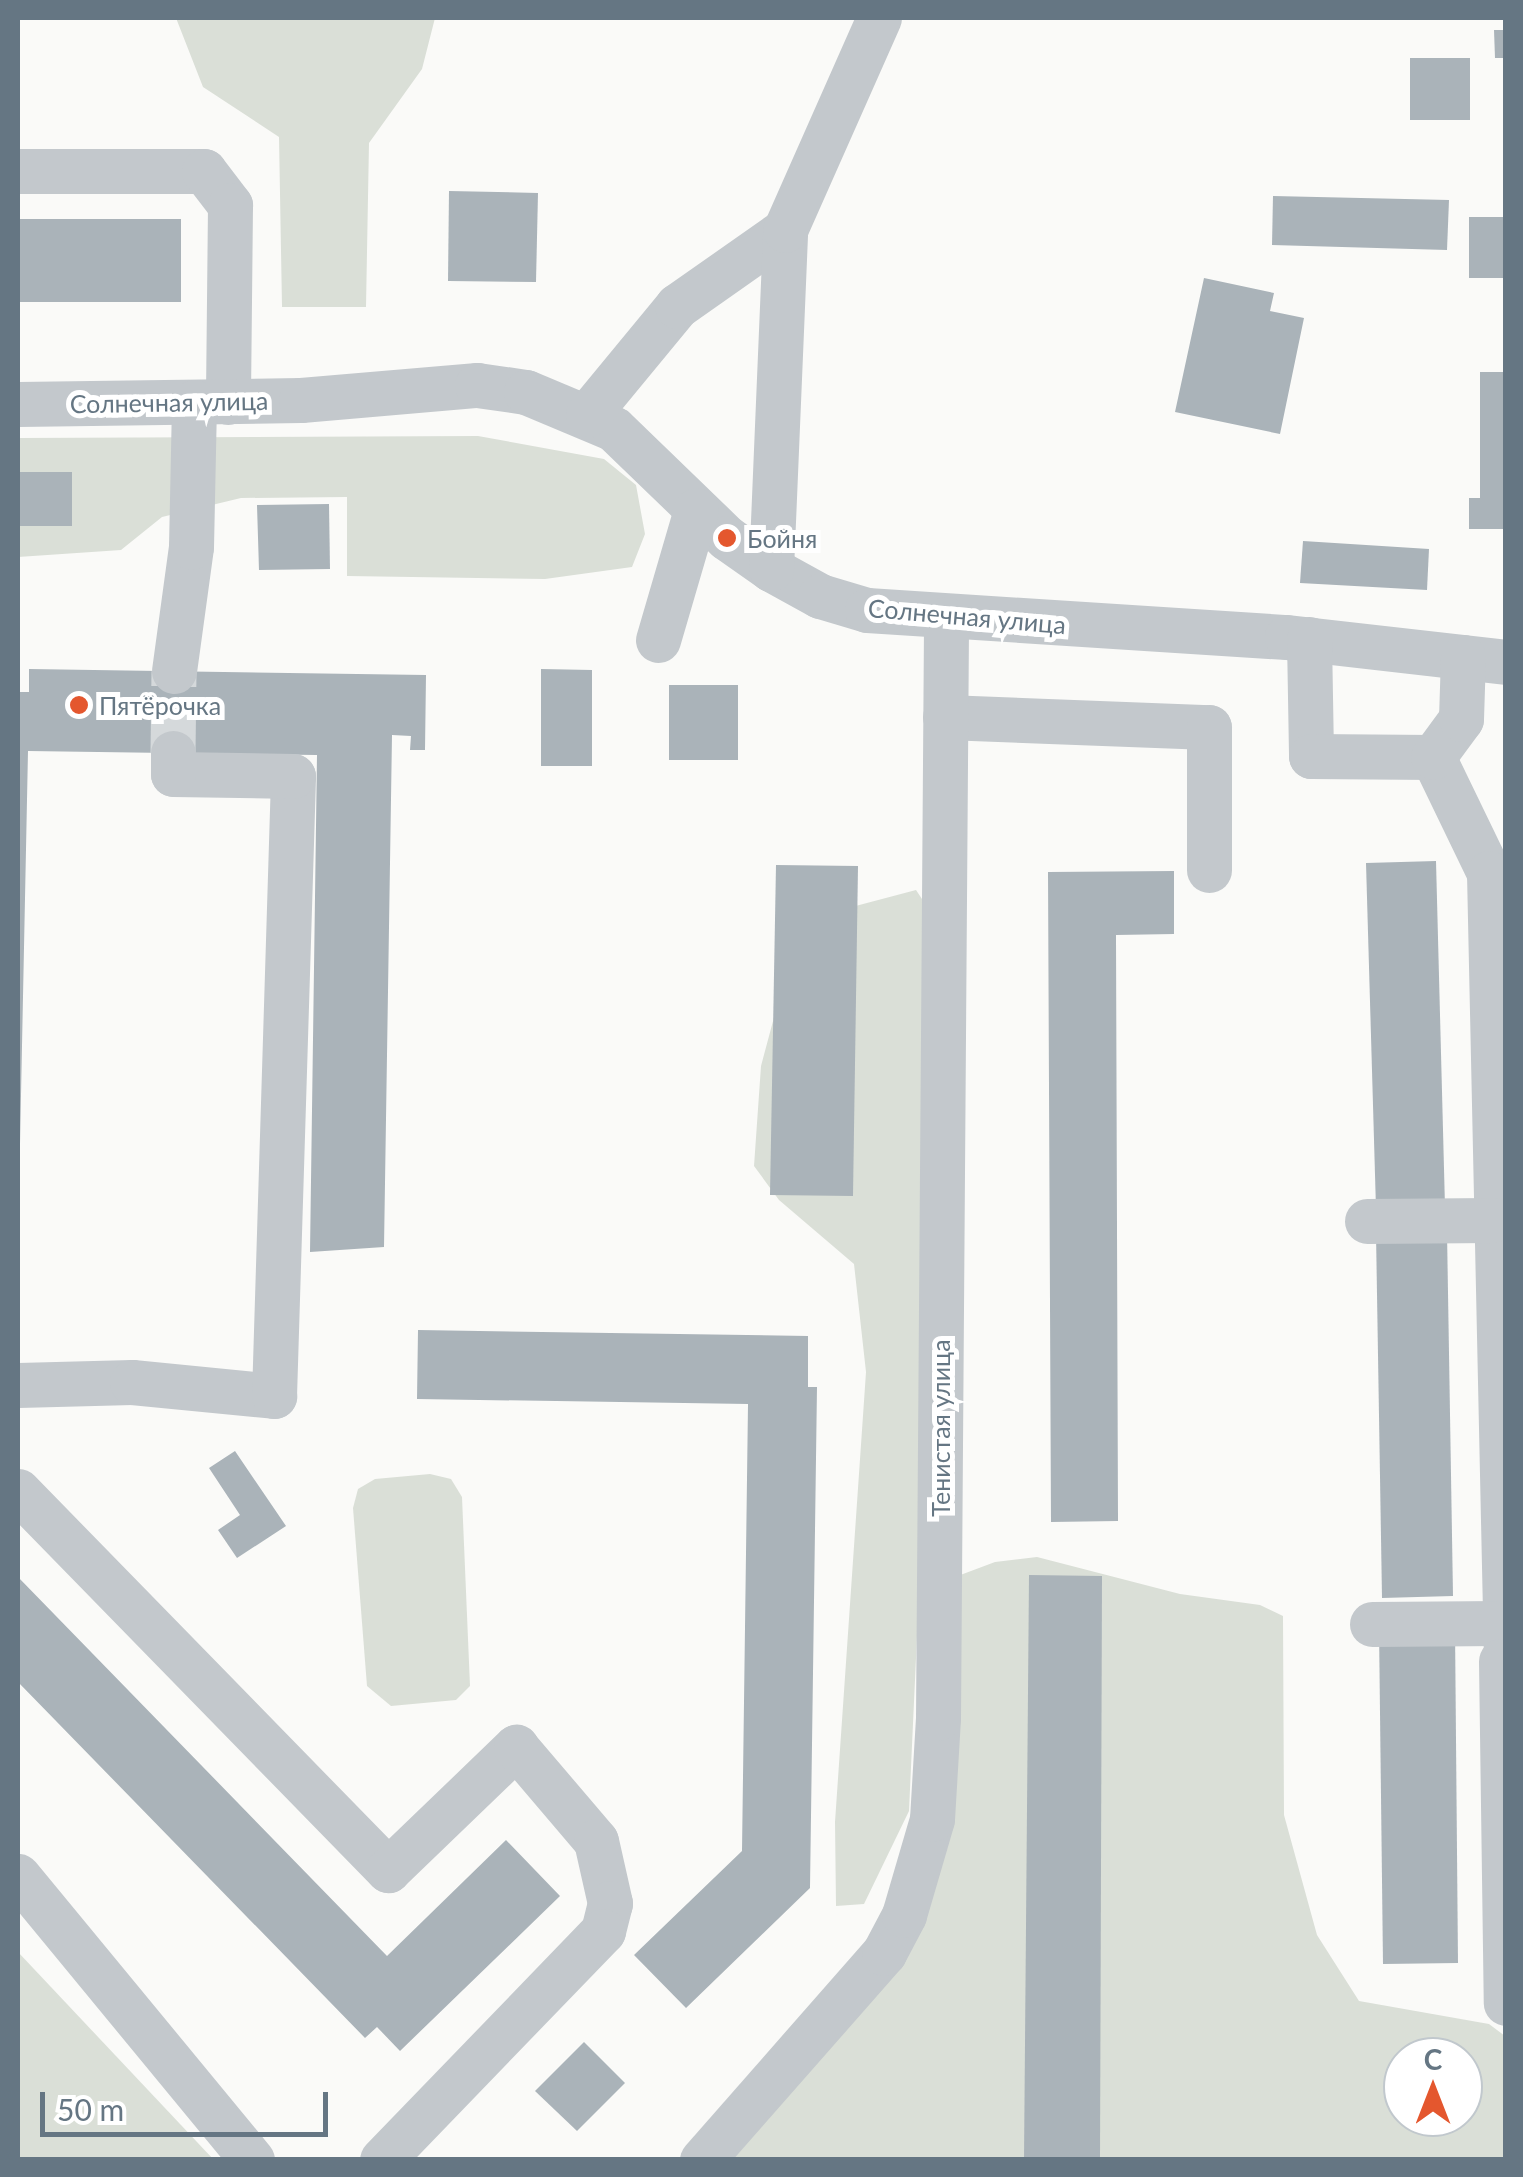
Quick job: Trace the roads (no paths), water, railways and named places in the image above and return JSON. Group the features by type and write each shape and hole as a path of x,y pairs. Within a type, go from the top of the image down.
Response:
{"street":[{"path":"771,568 785,230 879,18"},
{"path":"18,171 204,171 230,205 211,402 174,671"},
{"path":"588,414 678,306 785,230"},
{"name":"Солнечная улица","path":"18,404 211,402 477,385 526,392 588,414 638,449 696,510 771,568 820,596 867,610 946,619 1310,639 1484,659"},
{"path":"658,640 696,510"},
{"name":"Тенистая улица","path":"702,2160 884,1953 917,1879 932,1819 938,1698 946,619"},
{"path":"1310,639 1310,756 1432,757"},
{"path":"1432,757 1461,719 1484,659"},
{"path":"945,717 1209,727 1209,870"},
{"path":"18,1385 132,1382 274,1396 293,776 173,774 173,754"},
{"path":"1432,757 1488,873 1506,2003"},
{"path":"1367,1221 1493,1220"},
{"path":"18,1491 388,1870 516,1747 596,1841 610,1903 603,1932 382,2160"},
{"path":"1372,1624 1503,1648"},
{"path":"18,1876 252,2160"}],"tunnel":[{"path":"173,753 174,671"}],"place":[{"name":"Бойня","path":"727,538"},
{"name":"Пятёрочка","path":"79,705"}]}
